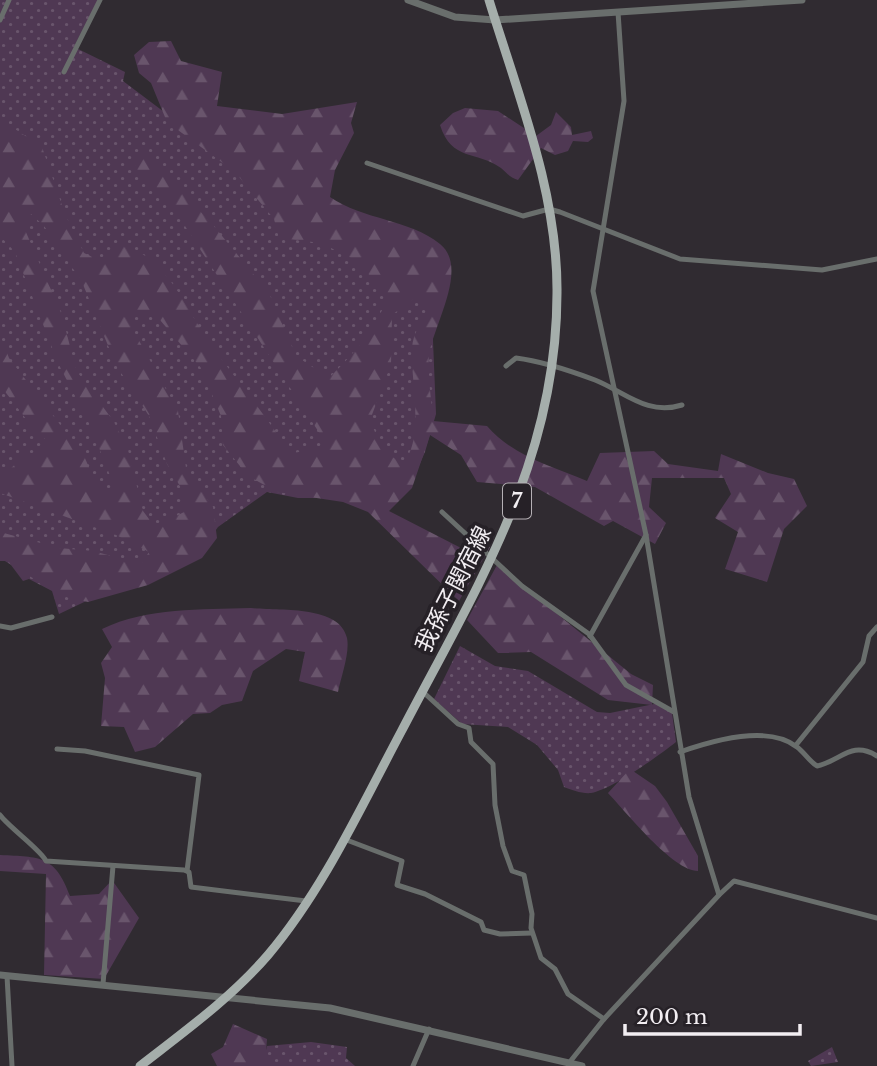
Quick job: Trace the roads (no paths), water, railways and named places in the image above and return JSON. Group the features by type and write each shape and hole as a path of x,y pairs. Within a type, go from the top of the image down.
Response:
{"main road":[{"name":"我孫子関宿線","path":"140,1066 228,996 270,952 306,901 344,839 495,552 516,506 533,458 552,368 557,290 549,209 530,132 489,0"}],"street":[{"path":"0,20 9,0"},
{"path":"64,72 100,0"},
{"path":"408,0 455,17 495,20 802,0"},
{"path":"618,12 624,101 601,228 593,291 646,535 689,797 719,895"},
{"path":"367,163 523,216 549,209 680,259 822,270 877,259"},
{"path":"506,366 516,358 596,381 645,407 682,405"},
{"path":"442,512 522,586 590,636 626,685 674,712"},
{"path":"590,636 646,535"},
{"path":"0,626 11,628 52,617"},
{"path":"796,745 863,662 869,636 877,627"},
{"path":"422,691 458,724 469,728 471,743 493,764 494,799 503,846 512,872 524,875 532,914 532,933 541,958 555,969 568,994 604,1019"},
{"path":"680,752 732,737 774,738 796,745 817,766 845,751 858,748 877,756"},
{"path":"57,749 85,751 200,775 187,871 191,887 306,901"},
{"path":"0,815 23,841 43,853 46,861 187,871"},
{"path":"344,839 402,861 397,885 425,894 481,922 484,930 500,934 532,933"},
{"path":"103,984 113,866"},
{"path":"569,1063 604,1019 734,881 877,918"},
{"path":"12,1066 4,975 330,1008 582,1066"},
{"path":"413,1066 429,1029"}]}
